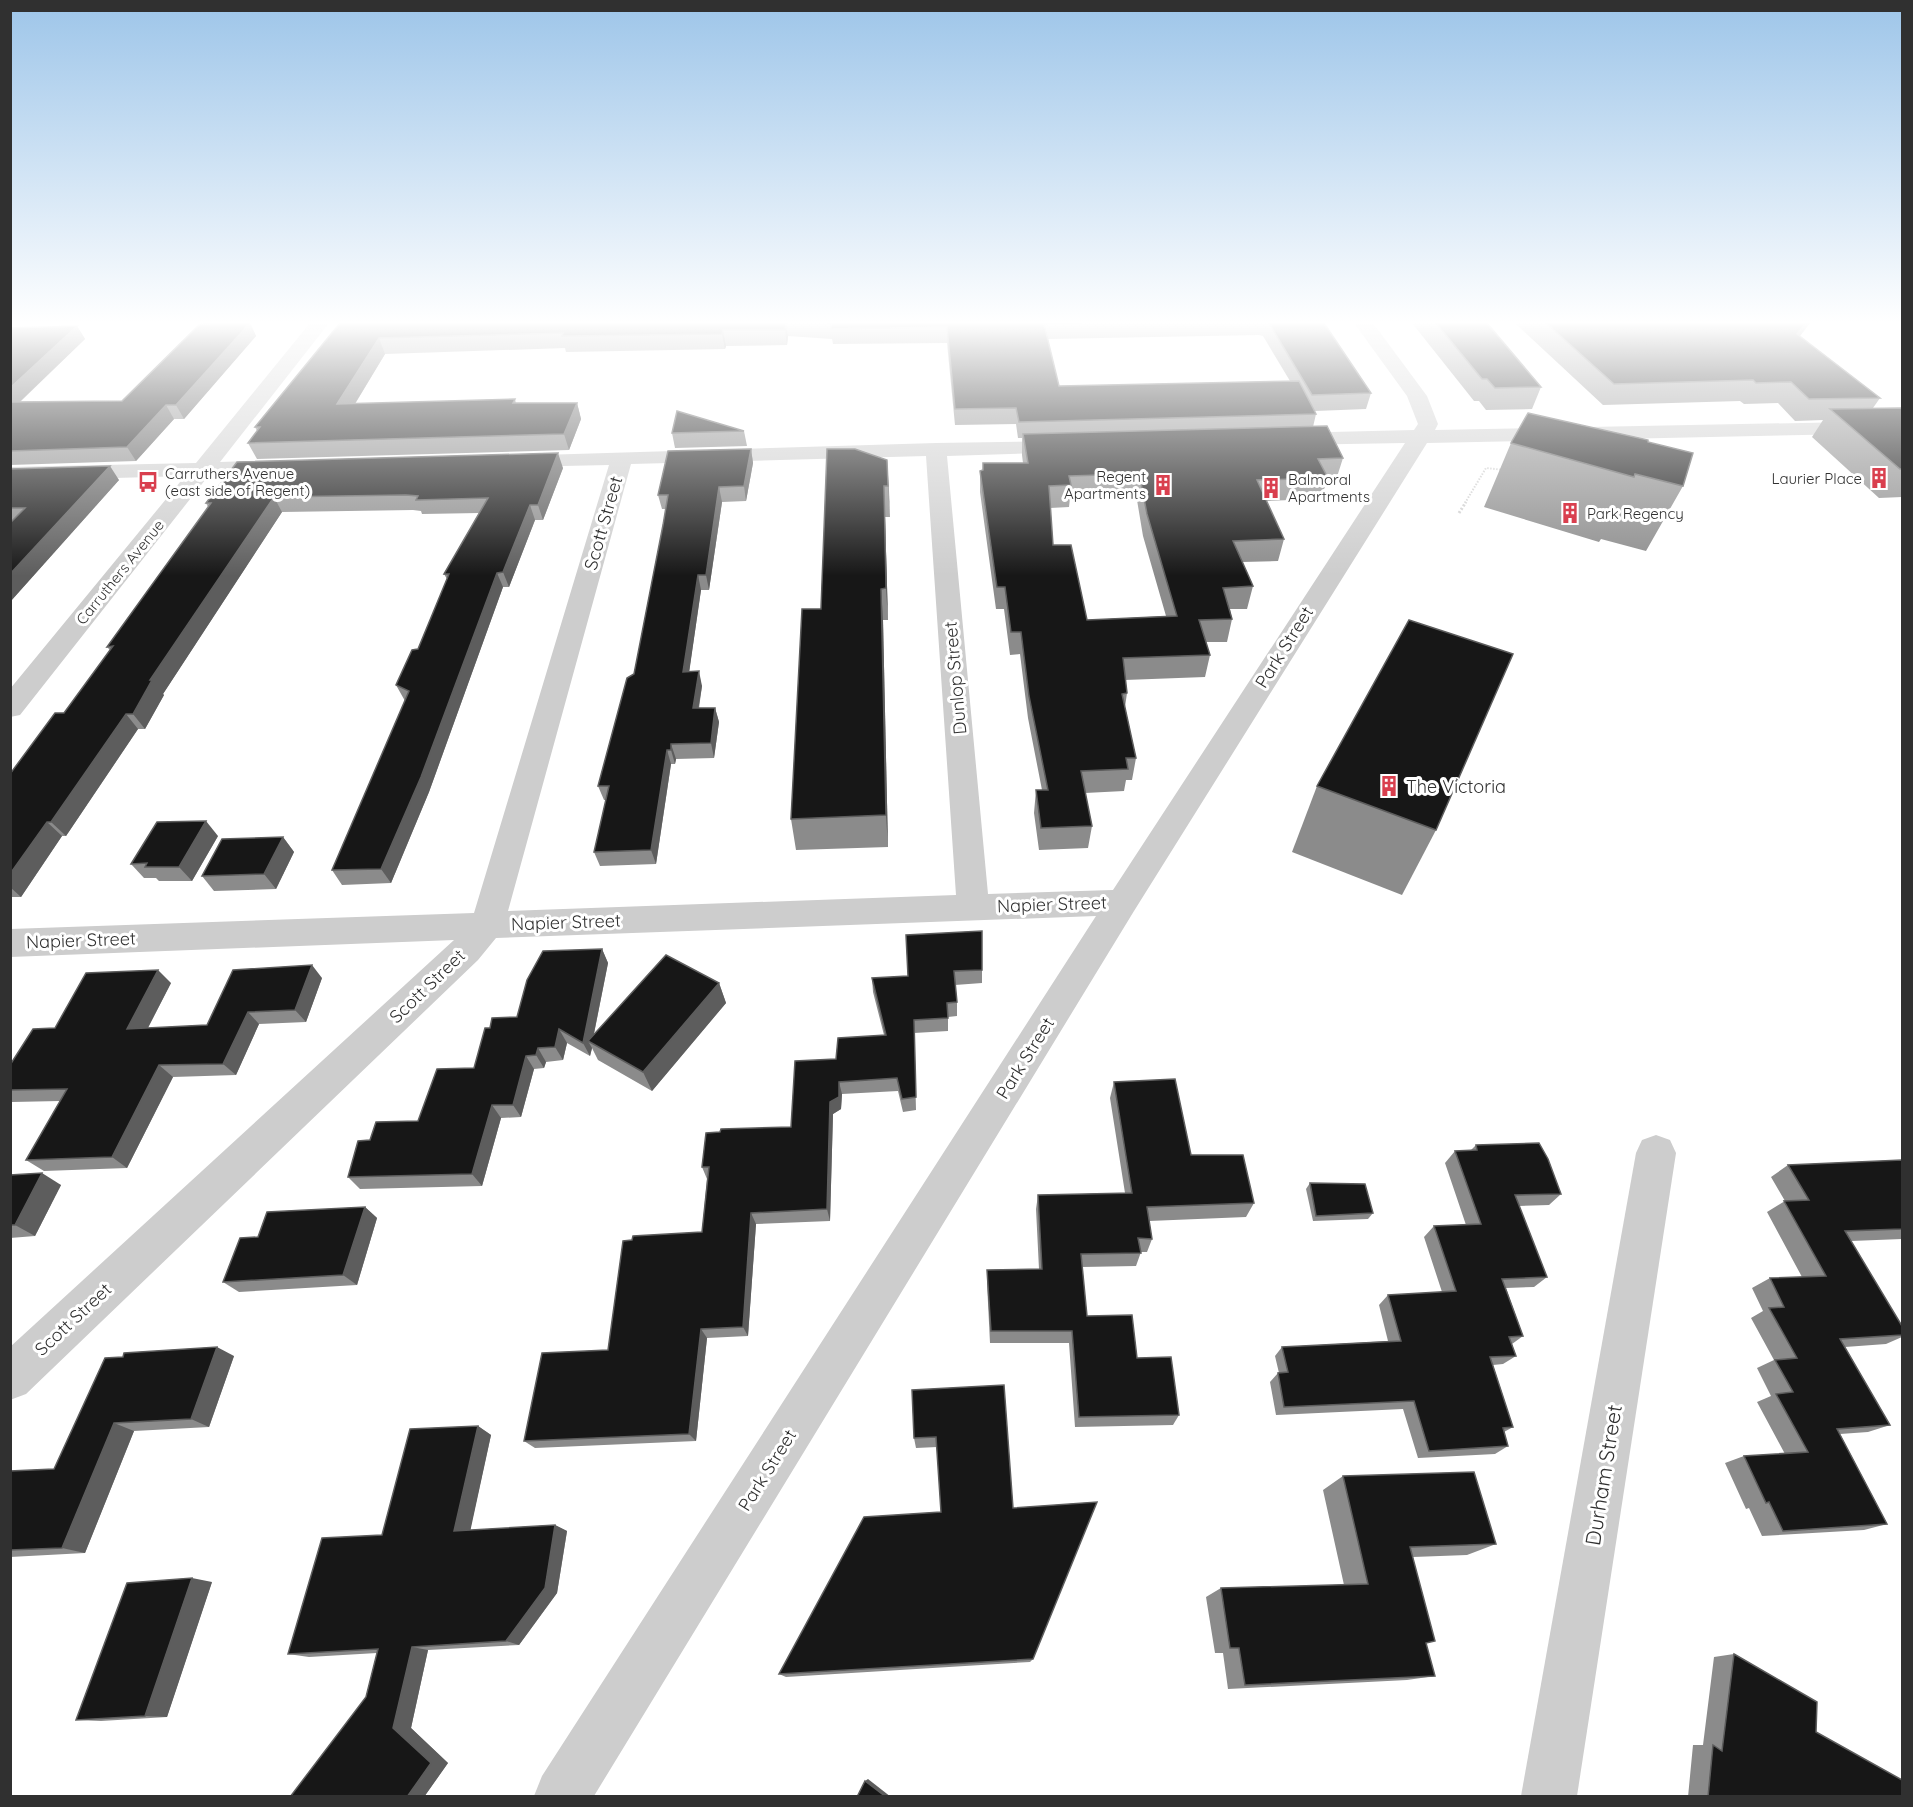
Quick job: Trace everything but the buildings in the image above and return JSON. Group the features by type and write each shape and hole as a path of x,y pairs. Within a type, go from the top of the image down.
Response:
{"street":[{"name":"Carruthers Avenue","path":"10,708 252,407"},
{"path":"1421,407 1428,424 1421,436"},
{"path":"1264,440 1902,427"},
{"name":"Park Street","path":"562,1797 1122,902 1400,464 1421,436"},
{"path":"497,461 1087,445"},
{"name":"Dunlop Street","path":"936,449 973,907"},
{"name":"Scott Street","path":"10,1378 466,950 487,925 622,458"},
{"path":"10,474 299,466"},
{"name":"Napier Street","path":"10,943 1122,902"},
{"name":"Durham Street","path":"1549,1797 1656,1153"}],"path":[{"path":"1459,513 1486,468 1506,470"}],"place":[{"name":"Laurier Place","path":"1879,478"},
{"name":"Carruthers Avenue (east side of Regent)","path":"148,482"},
{"name":"Regent Apartments","path":"1163,485"},
{"name":"Balmoral Apartments","path":"1271,488"},
{"name":"Park Regency","path":"1570,513"},
{"name":"The Victoria","path":"1389,786"}]}
